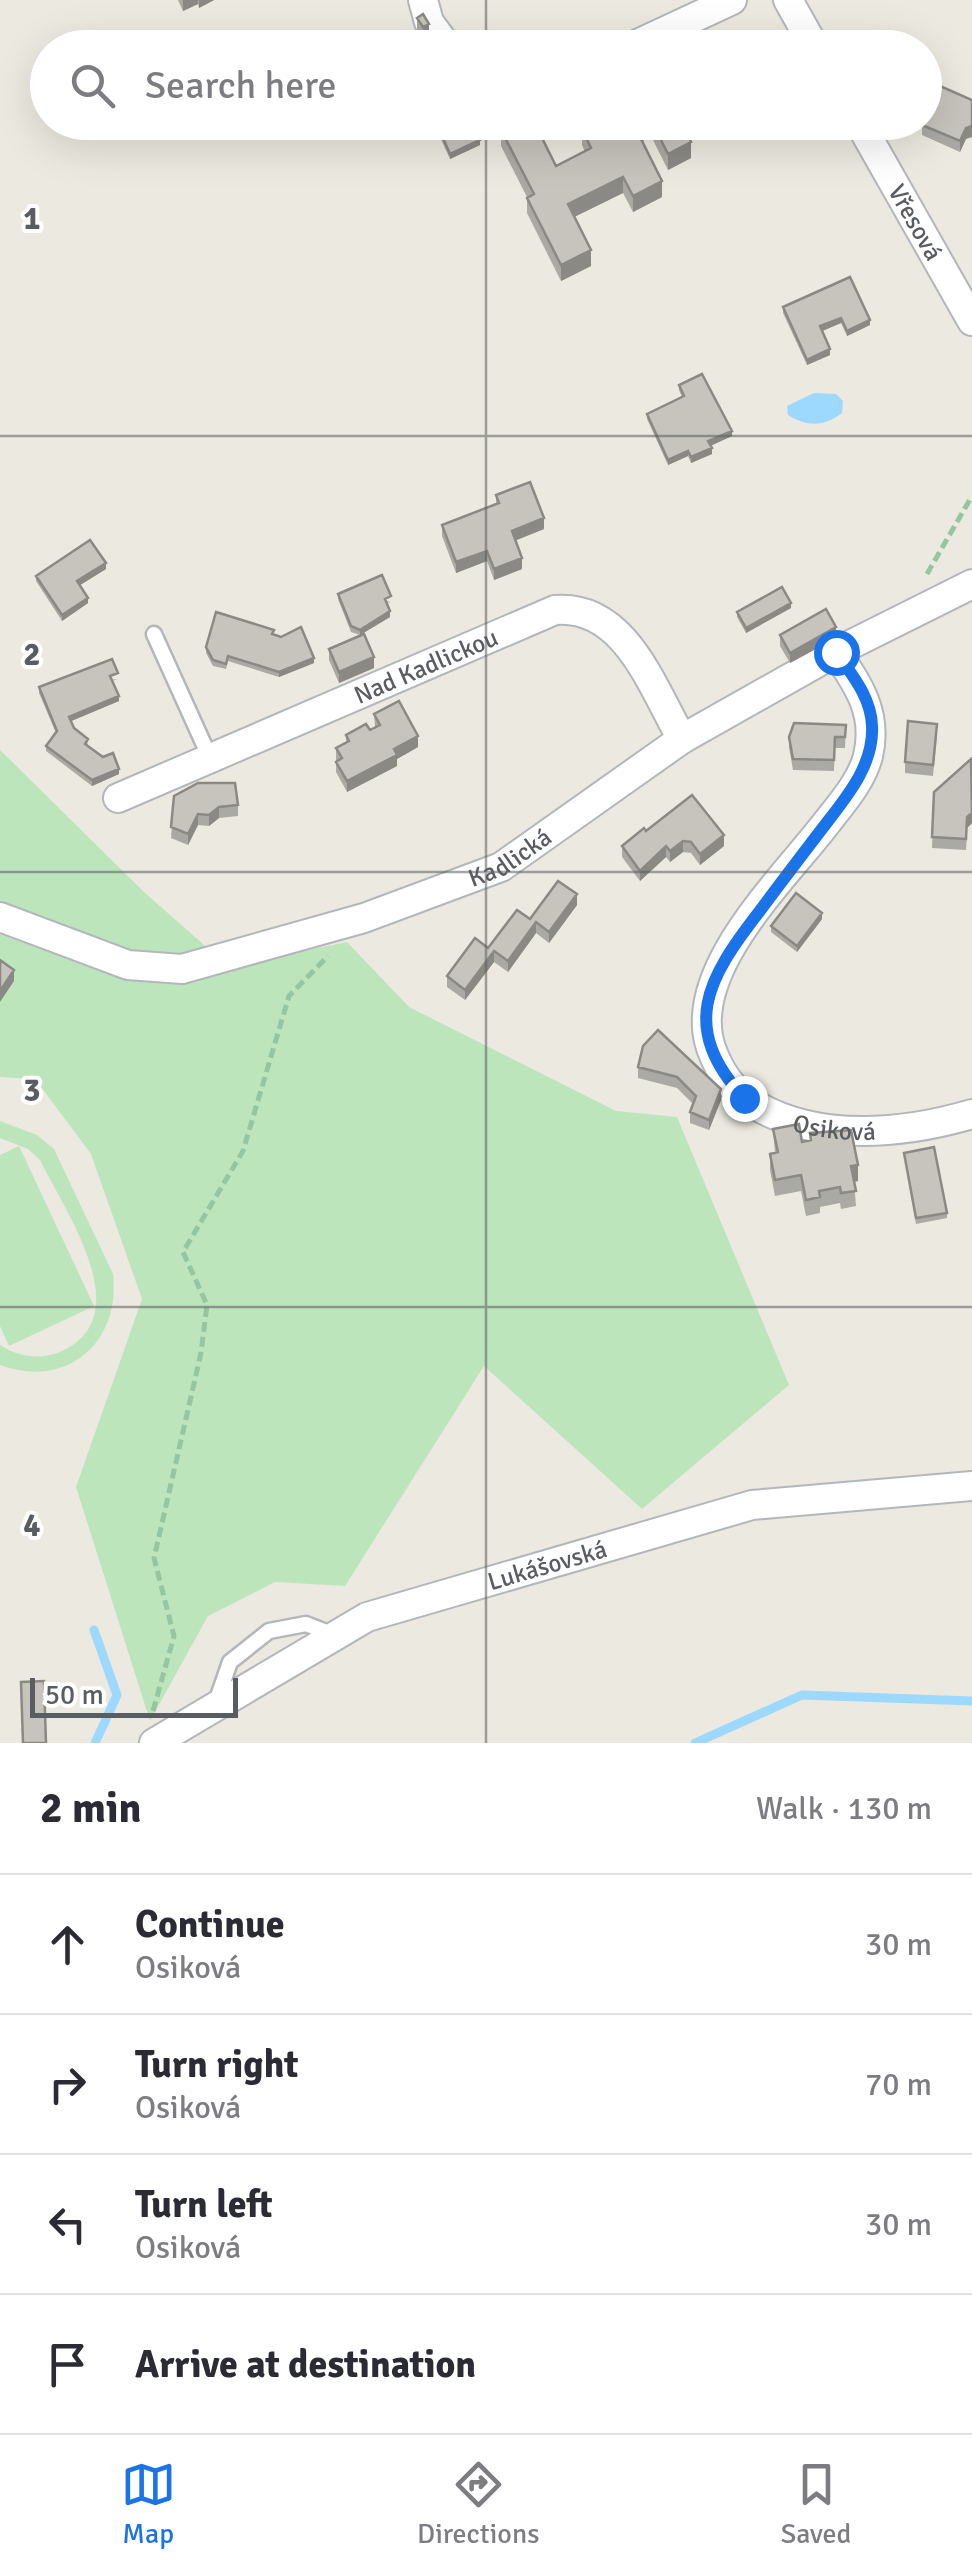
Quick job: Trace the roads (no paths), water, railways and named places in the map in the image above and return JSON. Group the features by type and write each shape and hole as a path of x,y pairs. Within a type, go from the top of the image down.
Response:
{"street":[{"path":"424,0 435,30"},
{"path":"668,30 732,0"},
{"path":"788,0 806,30"},
{"name":"Vřesová","path":"870,140 969,305"},
{"name":"Kadlická","path":"0,917 128,965 182,969 364,918 501,867 682,739 836,652 972,584"},
{"name":"Nad Kadlickou","path":"118,798 554,610 578,608 620,633 682,739"},
{"name":"Osiková","path":"836,652 864,693 872,726 868,760 849,794 728,952 706,1001 705,1029 720,1072 744,1098 776,1117 832,1131 888,1128 972,1114"},
{"name":"Lukášovská","path":"152,1734 214,1706 367,1616 752,1504 972,1486"}],"lane":[{"path":"154,634 210,758"}],"water":[{"path":"814,393 836,394 843,401 842,413 815,424 788,415 787,406"}],"waterway":[{"path":"94,1630 117,1695 95,1743"},
{"path":"695,1743 802,1695 972,1701"}]}
